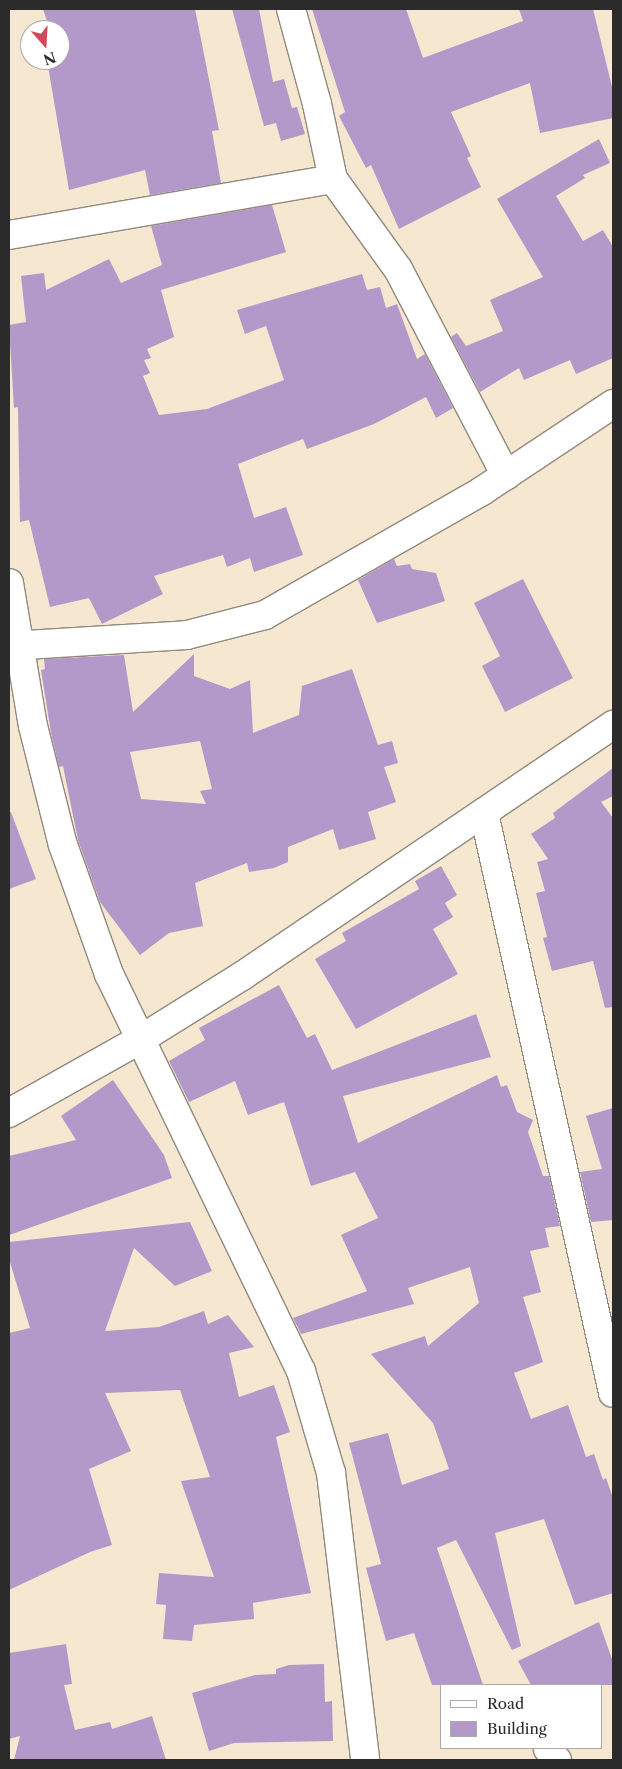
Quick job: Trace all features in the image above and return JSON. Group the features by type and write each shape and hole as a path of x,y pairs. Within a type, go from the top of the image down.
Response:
{"street":[{"path":"291,9 317,104 333,180 398,269 506,476"},
{"path":"9,235 333,180"},
{"path":"13,646 187,634 265,615 506,476 613,404"},
{"path":"9,583 13,646 63,845 109,974 300,1371 331,1473 365,1760"},
{"path":"9,1113 141,1039 242,976 613,725"},
{"path":"484,813 613,1392"}],"building":[{"path":"43,9 195,9 219,130 212,131 221,183 150,195 145,170 69,190 49,70 70,70 70,20 47,20"},
{"path":"232,9 259,9 273,82 284,79 292,108 297,107 305,134 281,141 276,123 264,126"},
{"path":"312,9 406,9 423,58 523,21 519,9 593,9 613,91 613,118 540,133 530,83 451,112 471,156 467,158 481,187 399,229 371,165 366,168 339,116 345,112"},
{"path":"599,139 610,163 583,175 585,178 556,196 583,241 603,230 613,247 613,358 576,374 570,360 524,380 519,368 480,392 451,337 457,333 466,346 503,331 490,300 543,277 497,199"},
{"path":"272,205 286,252 161,290 174,337 147,349 151,358 144,360 150,373 143,376 159,415 207,409 284,380 266,326 245,334 237,310 362,274 367,290 380,287 386,308 397,304 417,359 425,354 453,408 436,418 426,397 374,424 307,449 303,439 238,464 254,518 286,507 303,555 254,572 250,558 227,567 223,555 154,576 163,594 102,624 89,598 50,607 29,520 20,522 18,407 14,408 9,325 26,322 21,276 44,273 46,290 109,259 121,283 162,265 151,226"},
{"path":"394,559 397,566 410,564 412,569 436,573 445,601 377,623 358,580"},
{"path":"523,579 573,678 505,712 482,666 500,656 474,603"},
{"path":"194,654 194,676 230,689 250,680 253,733 299,715 302,686 352,669 378,745 392,741 398,763 384,767 396,802 368,812 376,839 339,850 333,829 288,847 288,862 274,868 249,872 247,863 195,883 203,926 169,933 140,955 100,902 78,840 63,766 59,767 51,733 41,670 45,669 44,659 124,655 133,712","holes":["200,741 212,789 200,791 206,804 141,799 130,752"]},
{"path":"613,768 613,796 601,802 613,818 613,1007 605,1008 593,961 552,971 543,938 547,937 536,893 545,891 537,862 548,859 531,834 555,818 553,813"},
{"path":"11,812 36,879 9,889 9,813"},
{"path":"441,866 457,895 445,903 453,917 433,929 458,974 356,1029 315,959 346,941 342,933 419,889 415,881"},
{"path":"279,985 307,1038 315,1034 332,1070 476,1014 491,1057 343,1096 358,1143 497,1075 501,1087 507,1085 517,1112 533,1120 528,1132 543,1176 549,1176 560,1226 545,1228 549,1247 530,1251 541,1292 523,1297 543,1362 514,1373 531,1419 568,1405 586,1457 594,1454 603,1480 606,1478 613,1498 613,1593 575,1605 544,1519 495,1533 521,1646 512,1650 456,1540 437,1548 483,1684 432,1685 414,1633 386,1641 366,1568 381,1564 349,1443 388,1433 402,1485 449,1469 433,1423 371,1354 425,1336 428,1346 479,1303 470,1267 408,1288 414,1304 301,1334 293,1318 367,1291 341,1235 378,1218 355,1172 311,1186 284,1102 248,1115 235,1081 189,1102 169,1061 205,1040 199,1028"},
{"path":"113,1080 164,1155 172,1178 9,1235 9,1156 76,1140 61,1116"},
{"path":"613,1108 613,1220 591,1222 580,1172 602,1169 586,1116"},
{"path":"190,1222 212,1271 175,1286 134,1248 105,1331 159,1327 204,1311 208,1324 228,1315 254,1347 229,1353 239,1397 274,1385 290,1432 276,1437 311,1593 253,1603 254,1619 194,1625 192,1641 163,1639 166,1605 156,1604 159,1573 214,1577 181,1481 210,1477 180,1390 105,1393 131,1451 89,1469 112,1545 90,1552 9,1590 9,1333 30,1328 9,1259 9,1242"},
{"path":"599,1622 613,1662 613,1685 530,1684 518,1661"},
{"path":"66,1644 72,1684 64,1685 75,1730 110,1722 112,1729 152,1716 166,1760 14,1760 20,1736 9,1739 9,1653"},
{"path":"324,1664 325,1702 332,1701 333,1741 234,1743 209,1751 192,1693 255,1675 276,1674 276,1669 289,1665"}]}
